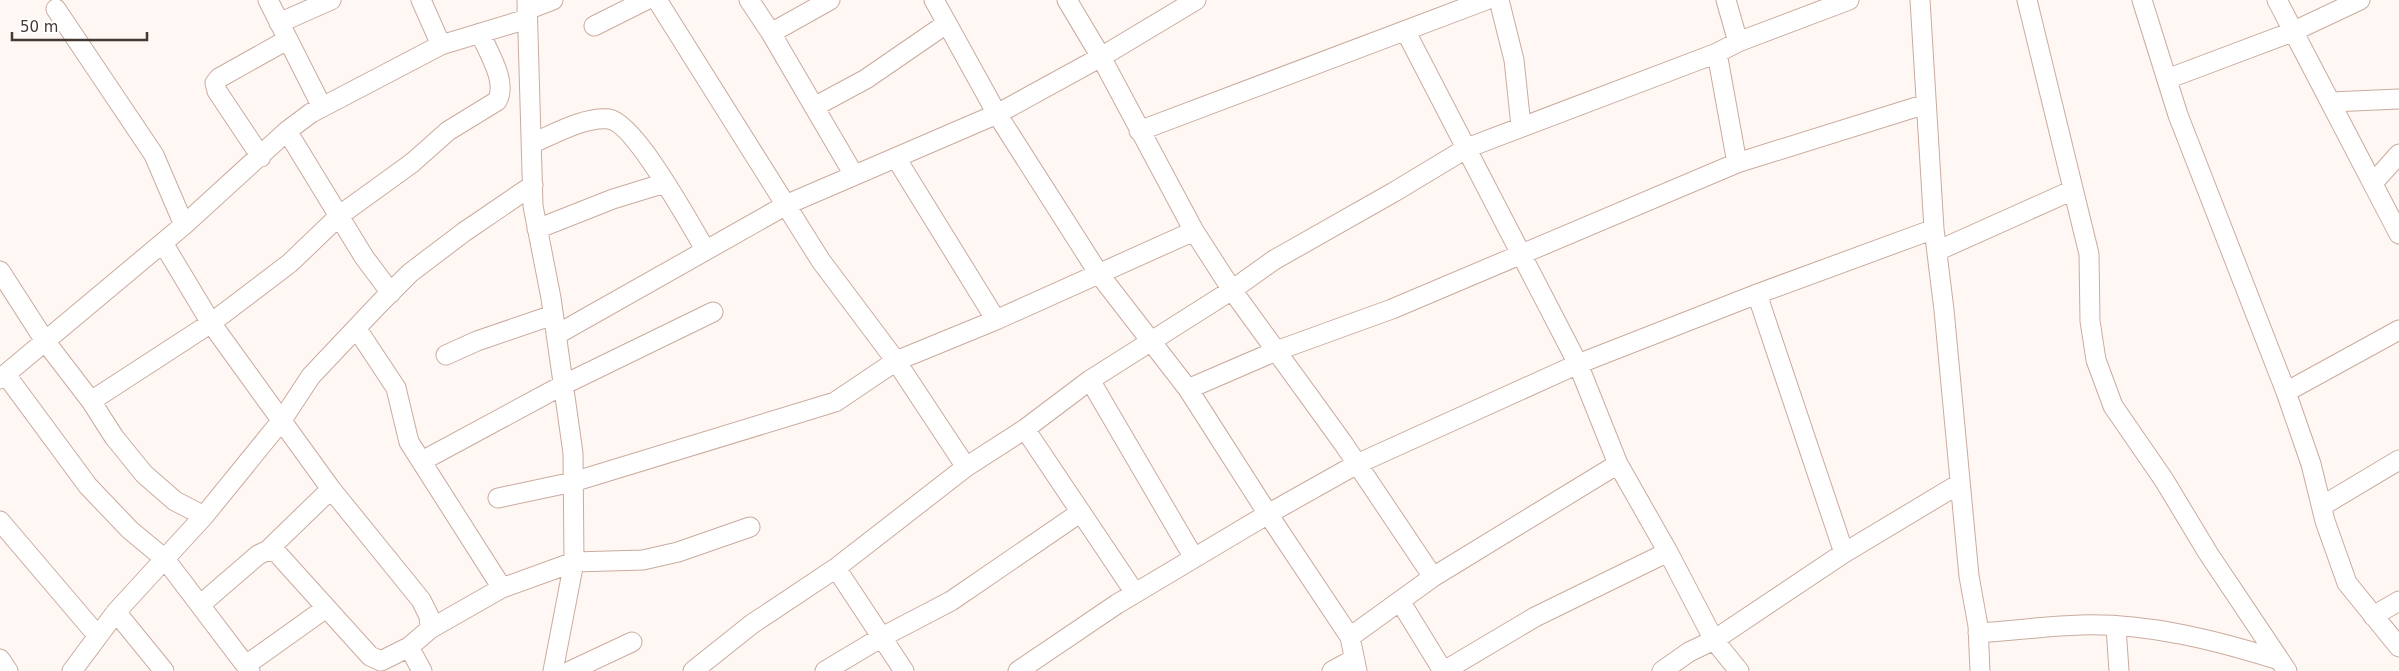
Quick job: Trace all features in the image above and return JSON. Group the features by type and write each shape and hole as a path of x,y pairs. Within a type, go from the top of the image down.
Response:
{"street":[{"path":"268,0 322,107"},
{"path":"261,157 217,92 215,83 219,78 283,32 331,0"},
{"path":"421,0 441,45"},
{"path":"326,608 248,668 165,559 130,530 88,486 3,377 184,226 287,131 322,107 441,45 480,33 552,0"},
{"path":"594,26 646,0"},
{"path":"657,0 788,204 821,261 896,361 966,467"},
{"path":"749,0 771,33 854,176"},
{"path":"771,33 830,0"},
{"path":"934,0 997,114 1099,274 1188,389 1350,637 1355,665 1332,671"},
{"path":"556,334 788,204 997,114 1101,57 1196,0"},
{"path":"1139,131 1406,32 1486,0"},
{"path":"1499,0 1514,60 1521,126"},
{"path":"1726,0 1738,42"},
{"path":"693,671 765,615 836,568 966,467 1025,429 1090,380 1232,290 1274,260 1467,148 1717,53 1738,42 1849,0"},
{"path":"1920,0 1934,229 1944,310 1969,576 1978,633 1980,671"},
{"path":"2027,0 2089,254 2090,321 2096,360 2112,406 2164,480 2208,553 2283,666"},
{"path":"2142,0 2178,115 2286,392 2311,464 2322,506 2347,583 2399,647"},
{"path":"2277,0 2399,234"},
{"path":"2167,79 2292,32 2360,0"},
{"path":"1070,1 1194,231 1232,290 1357,464 1433,577"},
{"path":"56,10 154,154 184,226"},
{"path":"527,10 533,143 533,206 553,315 573,453 574,562 553,671"},
{"path":"814,107 866,79 946,24"},
{"path":"1406,32 1578,364 1618,464 1668,552 1714,640 1739,671"},
{"path":"91,401 211,323 290,263 340,215 412,163 448,132 497,101 500,96 499,78 480,33"},
{"path":"1717,53 1737,163"},
{"path":"2331,102 2399,98"},
{"path":"1188,389 1276,351 1392,309 1737,163 1926,104"},
{"path":"533,143 582,122 609,119 625,127 665,183 705,249"},
{"path":"287,131 364,257 391,293"},
{"path":"2374,183 2399,154"},
{"path":"896,158 996,320"},
{"path":"537,229 613,199 665,183"},
{"path":"72,671 116,612 204,516 282,420 311,376 410,273 464,232 533,185"},
{"path":"1937,252 2073,190"},
{"path":"1018,671 1135,593 1357,464 1578,364 1757,294 1934,229"},
{"path":"498,498 573,482 835,402 896,361 996,320 1194,231"},
{"path":"163,243 222,340 331,489 421,600 429,616 430,629"},
{"path":"0,271 45,341 91,401 114,437 144,474 175,501 204,516"},
{"path":"1757,294 1844,553"},
{"path":"422,461 563,385 713,312"},
{"path":"446,355 477,341 553,315"},
{"path":"357,329 396,388 409,442 502,588"},
{"path":"2286,392 2399,330"},
{"path":"1090,380 1194,558"},
{"path":"1025,429 1135,593"},
{"path":"2322,506 2399,460"},
{"path":"1350,637 1433,577 1618,464"},
{"path":"1662,671 1689,652 1714,640 1844,553 1960,484"},
{"path":"200,605 258,555 268,550 331,489"},
{"path":"825,671 973,587 1081,512"},
{"path":"0,521 97,635"},
{"path":"268,550 277,553 378,666 409,647 430,629 502,588 574,562 643,560 678,552 750,527"},
{"path":"1400,601 1444,671 1536,617 1668,552"},
{"path":"836,568 904,671"},
{"path":"2373,616 2399,601"},
{"path":"116,612 164,671"},
{"path":"1978,633 2082,625 2149,629 2240,648 2283,666"},
{"path":"2116,627 2119,671"},
{"path":"570,671 632,642"},
{"path":"409,647 422,671"},
{"path":"0,659 8,671"}]}
